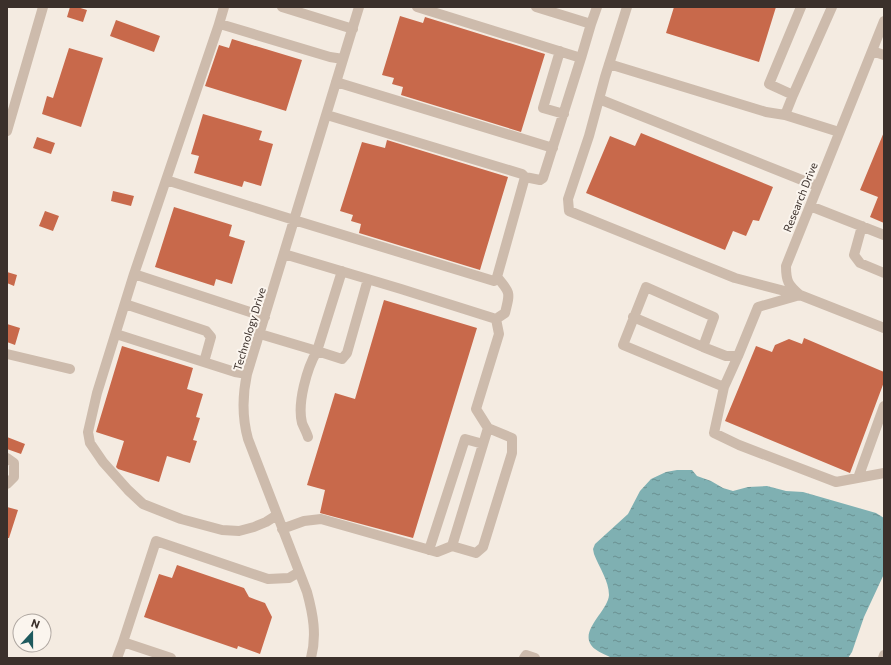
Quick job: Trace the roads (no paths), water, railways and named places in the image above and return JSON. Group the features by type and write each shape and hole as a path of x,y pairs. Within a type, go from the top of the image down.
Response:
{"street":[{"path":"7,131 43,7"},
{"path":"224,7 134,274 99,386 88,432 90,443 103,462 128,490 143,504 180,519 222,530 239,531 254,527 277,515"},
{"path":"282,7 353,29"},
{"name":"Technology Drive","path":"311,658 314,638 314,622 307,592 248,439 244,425 244,390 247,374 359,7"},
{"path":"417,7 581,58"},
{"path":"536,7 591,24"},
{"path":"327,115 522,174 525,177 540,180 543,178 553,148 597,7"},
{"path":"627,7 568,199 569,211 735,278 800,295"},
{"path":"793,95 769,84 801,7"},
{"path":"785,115 832,7"},
{"name":"Research Drive","path":"884,21 786,266 786,279 792,288 800,295 884,328"},
{"path":"219,24 330,57 343,59"},
{"path":"560,51 543,108 564,114"},
{"path":"872,51 884,55"},
{"path":"609,64 766,112 785,115 839,132"},
{"path":"336,82 553,148"},
{"path":"599,99 817,186"},
{"path":"166,180 494,281 525,177"},
{"path":"810,206 884,235"},
{"path":"862,226 854,255 860,263 884,273"},
{"path":"284,254 496,319"},
{"path":"308,437 302,422 302,396 311,362 317,351 342,271"},
{"path":"134,274 265,317"},
{"path":"496,277 508,289 509,298 505,313 496,319"},
{"path":"260,334 342,359 347,353 368,279"},
{"path":"703,347 714,317 646,287 622,345 724,387"},
{"path":"800,295 758,307 724,387 714,433 836,482 884,473"},
{"path":"125,304 206,331 211,337 204,362"},
{"path":"634,318 726,356 738,356"},
{"path":"282,529 304,521 321,519 437,552 452,546 476,553 483,547 512,453 512,438 488,428 476,409 499,334 496,319"},
{"path":"116,334 235,372 247,374"},
{"path":"7,354 70,369"},
{"path":"858,478 884,406"},
{"path":"452,546 488,428"},
{"path":"429,550 465,439 483,444"},
{"path":"7,458 14,463 14,477 7,484"},
{"path":"117,658 156,541 268,579 289,578 299,572"},
{"path":"123,642 171,658"},
{"path":"524,658 526,655 535,658"}],"water":[{"path":"692,470 697,476 733,491 748,487 767,486 786,491 803,492 876,513 884,518 884,574 864,617 852,652 848,658 612,658 595,649 590,643 590,629 607,602 609,590 606,579 594,554 593,549 595,544 628,514 640,491 651,479 666,472"}]}
